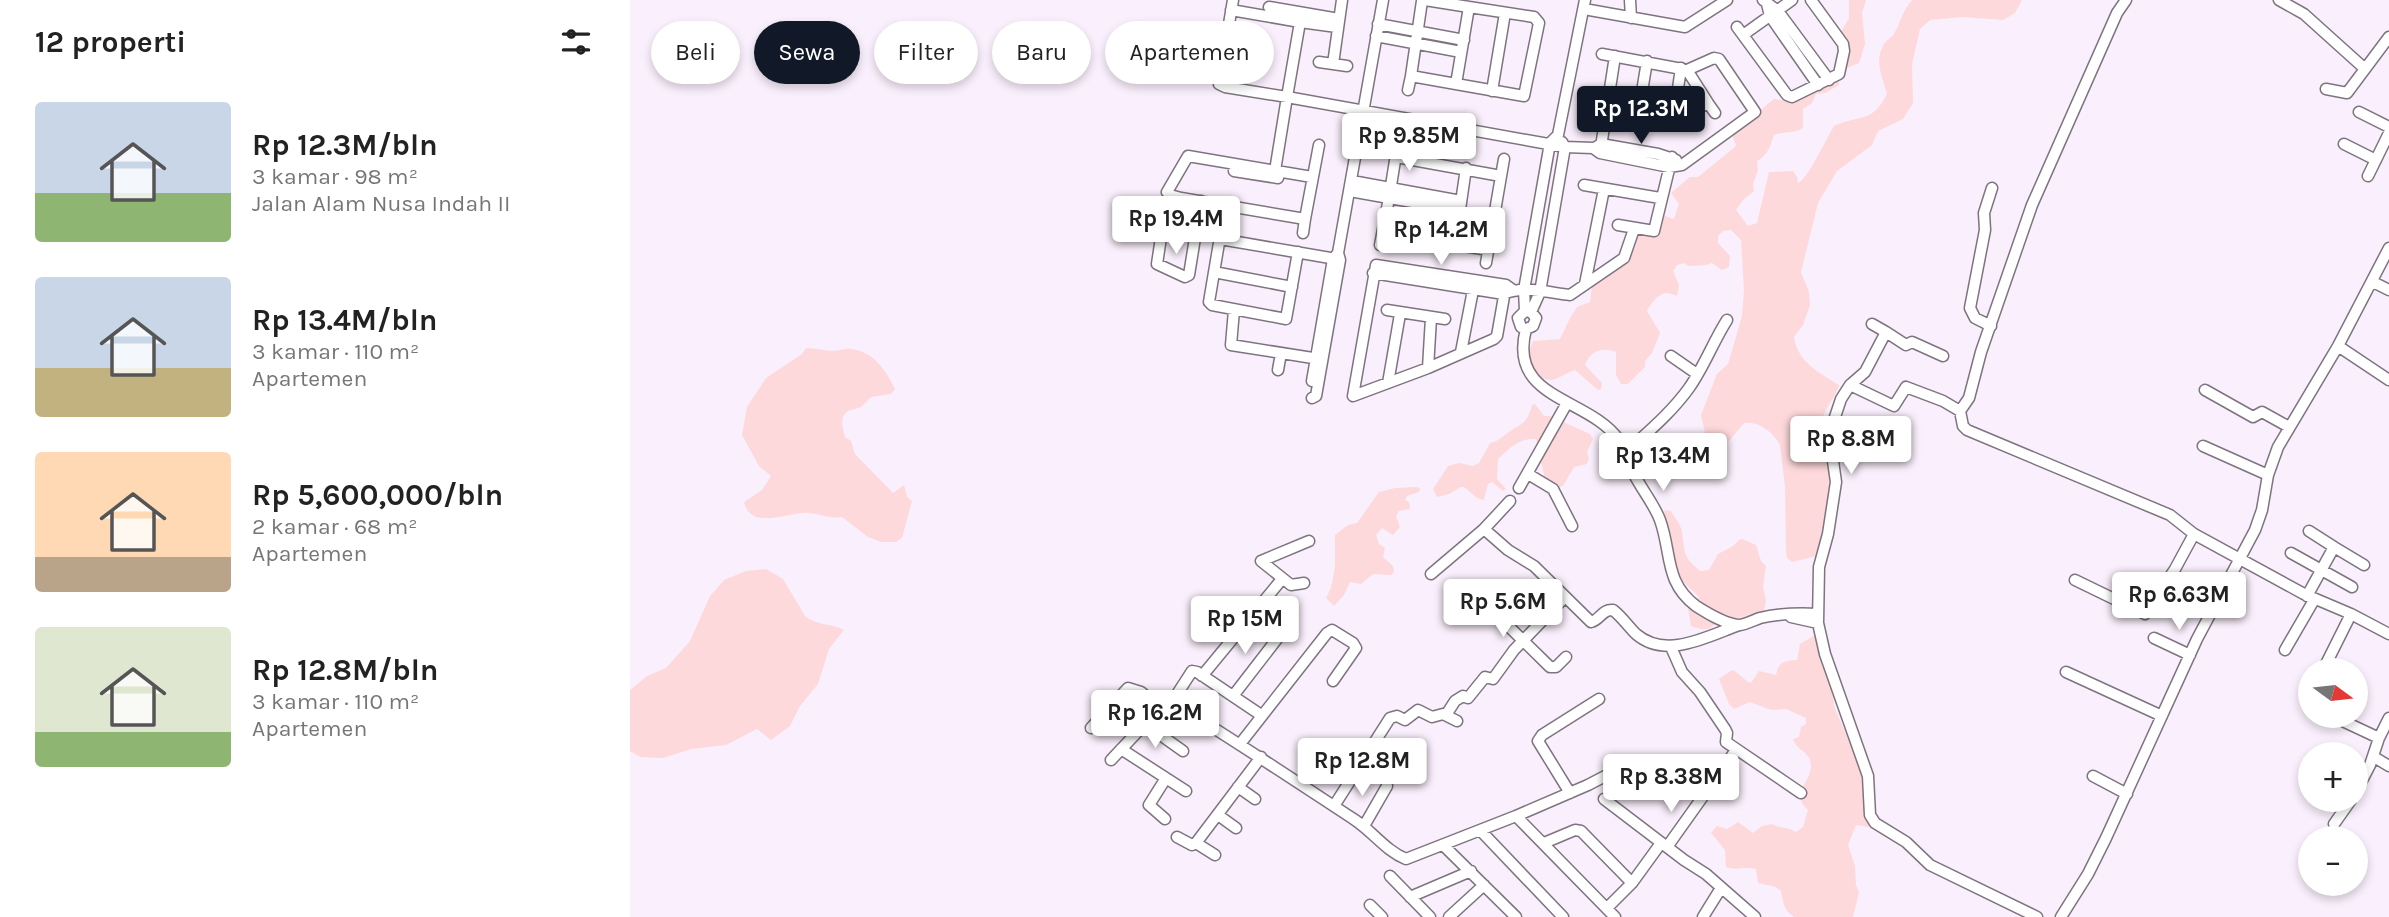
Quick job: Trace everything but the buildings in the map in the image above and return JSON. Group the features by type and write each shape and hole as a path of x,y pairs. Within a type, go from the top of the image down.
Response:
{"street":[{"path":"1333,64 1342,0"},
{"path":"1234,310 1231,345 1319,359 1383,0"},
{"path":"1630,0 1631,18"},
{"path":"1634,229 1624,258 1570,295 1512,290 1474,285 1376,265 1353,396 1428,368 1496,338 1512,290 1554,139 1584,4 1631,18 1685,27 1727,0"},
{"path":"1792,0 1740,31 1790,97 1839,73 1844,47 1811,0"},
{"path":"2126,0 2117,13 2032,205 1969,398 1960,411 1963,426 2170,515 2194,534 2311,598 2351,614 2389,634"},
{"path":"2280,0 2304,15 2364,68"},
{"path":"1408,90 1422,1 1534,17 1539,23 1524,96 1411,76"},
{"path":"1765,2 1829,80"},
{"path":"1338,23 1301,18 1269,8 1232,5 1219,84 1225,88 1554,139 1565,146 1598,149 1682,165 1755,113 1718,58 1684,69 1602,54"},
{"path":"1456,84 1469,7"},
{"path":"1492,91 1505,13"},
{"path":"1774,13 1818,85"},
{"path":"1274,174 1301,18"},
{"path":"1378,24 1464,40"},
{"path":"1376,36 1461,52"},
{"path":"2326,89 2347,93 2389,37"},
{"path":"1598,149 1615,56"},
{"path":"1638,116 1647,61"},
{"path":"1319,62 1347,66"},
{"path":"1684,69 1714,113"},
{"path":"1673,122 1684,69"},
{"path":"1623,114 1673,122 1707,103"},
{"path":"2360,112 2389,127"},
{"path":"2368,176 2389,133"},
{"path":"1380,245 1398,142"},
{"path":"2344,144 2376,160"},
{"path":"1303,233 1319,145"},
{"path":"1565,146 1540,292 1528,311 1517,318 1521,327 1526,329 1521,346 1523,362 1546,390 1612,431 1659,518 1665,537 1669,570 1682,591 1695,605 1727,622 1740,625"},
{"path":"1201,201 1189,275 1185,277 1157,264 1170,195 1167,190 1188,156 1312,180"},
{"path":"1396,156 1501,176"},
{"path":"1486,263 1504,159"},
{"path":"1618,225 1654,231 1671,162"},
{"path":"1455,244 1466,168"},
{"path":"1584,185 1660,198"},
{"path":"1351,186 1460,205"},
{"path":"1991,326 1975,318 1970,308 1984,230 1984,213 1992,188"},
{"path":"1585,284 1604,189"},
{"path":"1170,195 1305,219"},
{"path":"1222,225 1210,304 1284,320 1288,316 1298,252"},
{"path":"1383,233 1488,250"},
{"path":"1220,239 1337,257"},
{"path":"2061,917 2088,874 2190,655 2255,530 2262,510 2272,458 2338,346 2389,248"},
{"path":"1214,272 1292,287"},
{"path":"2373,282 2389,290"},
{"path":"1461,352 1474,285"},
{"path":"1512,290 1528,311"},
{"path":"1387,310 1445,319"},
{"path":"1388,383 1400,314"},
{"path":"1428,368 1431,318"},
{"path":"1626,453 1670,411 1697,374 1727,320"},
{"path":"1872,324 1906,345 1912,342 1943,356"},
{"path":"1886,332 1865,372 1850,385 1833,418 1832,454 1836,482 1830,506 1828,534 1819,567 1814,618 1868,776 1870,815 1875,823 1906,842 1930,865 2037,917"},
{"path":"2338,346 2389,380"},
{"path":"1278,370 1281,353"},
{"path":"1671,356 1697,374"},
{"path":"1850,385 1894,406 1906,387 1943,401 1960,411"},
{"path":"2205,390 2253,416 2262,412 2289,427"},
{"path":"1519,488 1567,402"},
{"path":"2203,446 2268,475"},
{"path":"1632,472 1654,449"},
{"path":"1528,474 1553,489 1572,526"},
{"path":"1431,574 1484,529 1510,501"},
{"path":"1484,529 1508,550 1534,566 1591,622 1603,612 1613,610 1637,635 1652,643 1671,647 1784,614 1814,618"},
{"path":"2309,531 2364,565"},
{"path":"2075,580 2145,614 2194,534"},
{"path":"1304,583 1294,586 1263,563 1262,559 1308,541"},
{"path":"2285,650 2311,598 2321,569 2334,547"},
{"path":"2291,553 2352,587"},
{"path":"1202,676 1282,579"},
{"path":"2161,591 2177,603"},
{"path":"1446,715 1455,701 1463,696 1468,698 1485,677 1493,679 1514,650 1564,597"},
{"path":"1233,696 1287,626 1287,621 1280,614"},
{"path":"2329,658 2351,614"},
{"path":"1499,617 1550,667 1556,667 1566,657"},
{"path":"1240,744 1332,630 1353,643 1356,648 1333,681"},
{"path":"2154,638 2190,655"},
{"path":"1671,647 1682,672 1726,729 1726,742 1801,793"},
{"path":"1111,760 1160,708 1172,702 1192,671 1261,715"},
{"path":"2066,672 2162,716"},
{"path":"1091,728 1128,688 1140,692 1160,708"},
{"path":"1570,793 1538,741 1542,734 1599,699"},
{"path":"1172,702 1364,826 1390,850 1406,859 1570,793 1634,761 1660,766"},
{"path":"1334,806 1390,718 1397,716 1405,720 1418,710 1432,718 1446,715 1457,721"},
{"path":"2368,769 2389,718"},
{"path":"1144,724 1184,751"},
{"path":"2358,728 2379,738"},
{"path":"1121,749 1186,791"},
{"path":"1607,908 1664,845 1736,750"},
{"path":"1177,837 1192,845 1196,843 1261,757"},
{"path":"2374,757 2389,766"},
{"path":"2093,776 2127,794"},
{"path":"1166,778 1149,804 1166,819"},
{"path":"1689,784 1701,797"},
{"path":"1364,826 1387,786"},
{"path":"1238,788 1255,799"},
{"path":"1604,799 1706,874 1755,917"},
{"path":"2334,824 2342,812"},
{"path":"1217,815 1236,828"},
{"path":"1516,816 1615,917"},
{"path":"1480,830 1563,917"},
{"path":"1544,844 1574,830 1581,831 1632,883"},
{"path":"1196,843 1215,855"},
{"path":"1443,845 1485,885 1508,914"},
{"path":"1410,897 1471,871"},
{"path":"1390,876 1425,916"},
{"path":"1449,917 1485,885"},
{"path":"1703,917 1721,888"},
{"path":"1370,905 1382,917"}],"shaded area":[{"path":"1849,0 1866,0 1862,13 1865,44 1859,63 1847,68 1840,57 1842,30 1849,18"},
{"path":"1912,0 2022,0 2015,13 2003,20 1962,17 1930,20 1920,29 1912,64 1913,103 1903,119 1878,131 1872,145 1837,171 1818,203 1801,272 1809,292 1810,305 1803,325 1794,337 1805,360 1839,385 1821,422 1811,424 1808,432 1816,447 1825,452 1829,472 1828,508 1823,538 1817,556 1792,562 1787,558 1786,551 1785,487 1780,445 1777,440 1760,426 1744,423 1729,441 1718,448 1707,442 1701,415 1717,374 1728,364 1742,316 1744,290 1741,240 1731,230 1723,231 1718,236 1718,243 1730,256 1729,267 1722,270 1712,263 1700,266 1688,266 1684,263 1677,265 1673,271 1679,285 1677,296 1664,293 1648,308 1647,311 1660,333 1652,353 1645,361 1645,367 1628,384 1621,384 1616,375 1616,352 1597,351 1585,365 1602,383 1601,389 1598,390 1575,370 1550,380 1540,377 1533,373 1529,351 1533,341 1560,339 1577,307 1590,302 1592,287 1629,259 1636,234 1654,238 1662,215 1674,219 1679,204 1671,193 1690,177 1698,177 1736,146 1732,135 1774,99 1792,101 1839,78 1839,85 1825,93 1816,94 1812,103 1803,109 1803,128 1774,135 1770,147 1757,161 1754,191 1736,210 1748,226 1757,223 1769,172 1793,171 1798,183 1812,167 1834,126 1865,117 1881,103 1887,94 1880,70 1880,52 1894,34"},
{"path":"806,348 834,351 849,349 866,353 883,369 895,389 891,394 871,397 861,407 848,411 843,416 842,424 845,437 851,441 855,454 893,493 904,485 907,497 912,501 902,538 896,542 881,542 868,537 842,517 801,513 763,518 748,511 744,502 762,490 771,476 759,466 742,435 747,407 766,378 802,354"},
{"path":"1535,404 1544,416 1550,416 1590,434 1593,439 1587,452 1587,464 1574,467 1563,486 1556,488 1545,479 1536,439 1525,440 1515,444 1498,459 1497,479 1506,489 1503,491 1492,482 1488,484 1484,500 1477,498 1464,487 1437,497 1433,489 1448,466 1459,463 1473,466 1479,463 1490,443 1522,424"},
{"path":"1420,488 1419,492 1407,496 1405,500 1409,502 1410,509 1399,511 1396,516 1400,527 1393,535 1382,528 1376,535 1379,544 1385,548 1383,557 1393,566 1394,572 1391,575 1373,574 1361,584 1350,582 1344,595 1334,606 1326,598 1335,567 1335,535 1348,525 1357,523 1379,492"},
{"path":"1665,510 1671,511 1679,523 1685,553 1700,571 1709,570 1718,554 1739,540 1756,545 1761,561 1766,566 1764,611 1722,620 1709,628 1691,626 1688,609 1699,597 1682,581 1674,567 1666,535"},
{"path":"766,569 783,579 805,616 844,630 829,649 818,684 800,706 790,726 771,740 757,729 726,745 691,749 663,758 640,757 630,751 630,690 647,676 666,668 690,641 710,596 724,580 746,571"},
{"path":"1815,635 1818,637 1822,665 1829,676 1835,709 1861,768 1866,787 1869,827 1856,825 1848,845 1859,892 1853,917 1794,917 1784,906 1781,891 1776,887 1758,883 1756,869 1726,867 1725,850 1711,833 1717,826 1727,829 1738,822 1753,833 1762,826 1772,824 1796,832 1803,827 1808,810 1800,798 1811,765 1809,757 1793,739 1799,737 1806,718 1786,709 1771,710 1750,702 1734,709 1729,704 1719,679 1732,670 1751,683 1759,671 1776,675 1783,663 1797,660 1800,644"}]}
